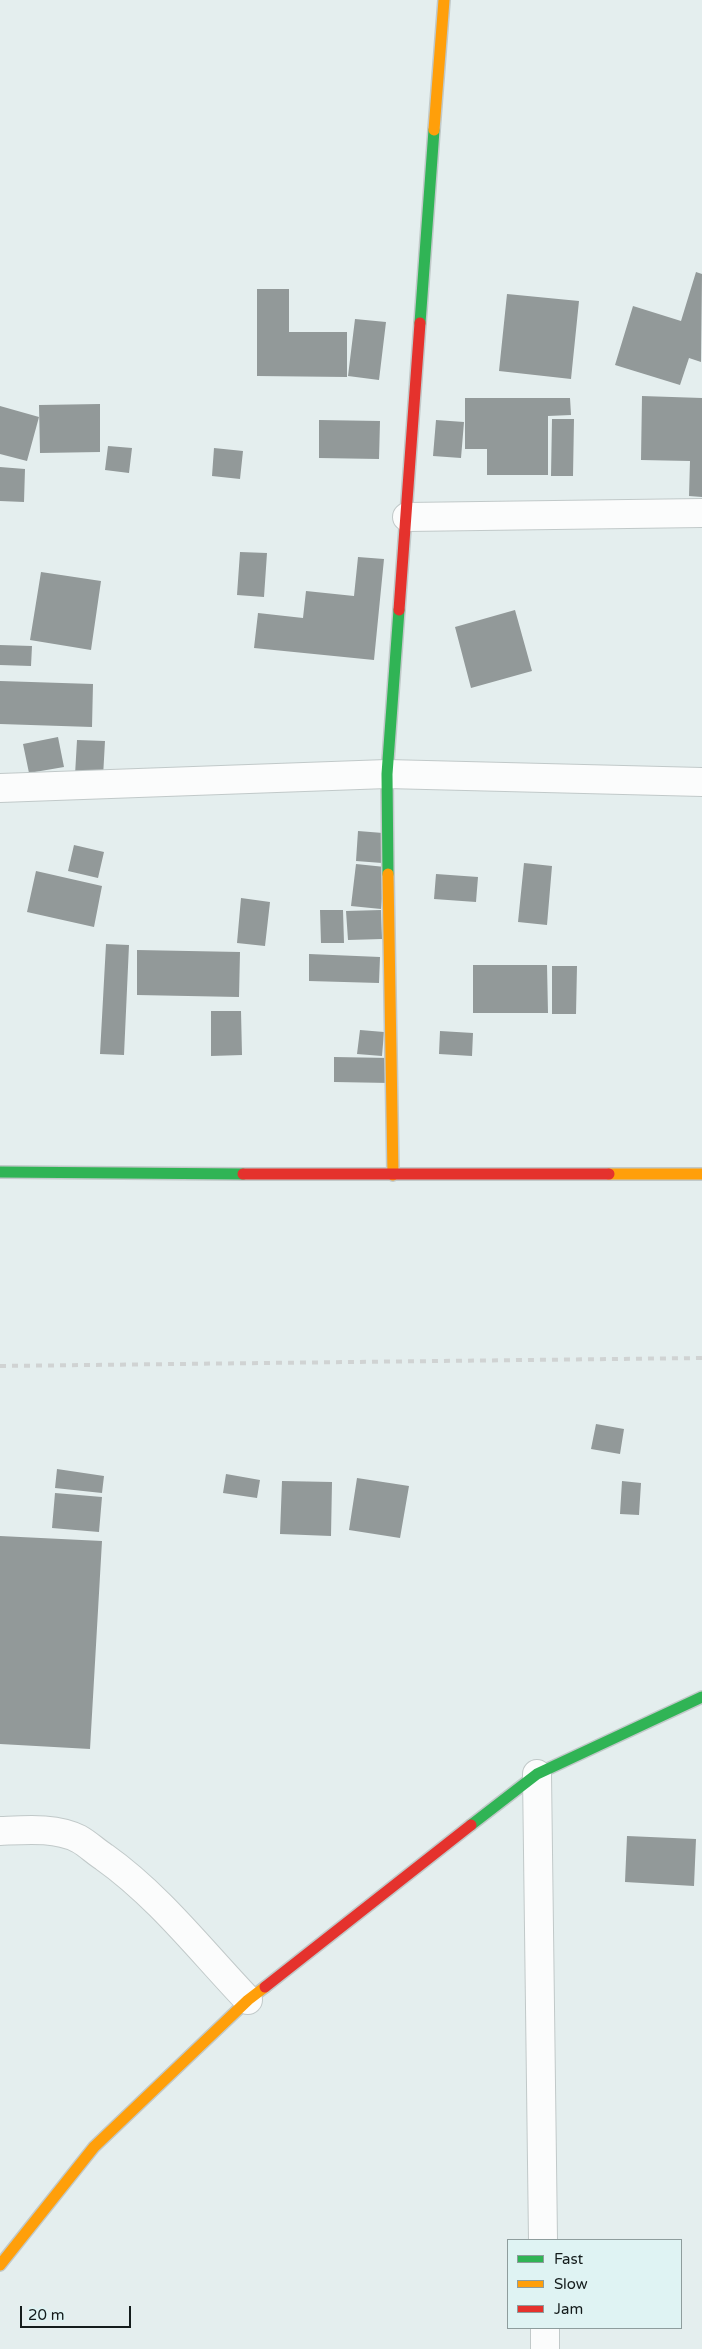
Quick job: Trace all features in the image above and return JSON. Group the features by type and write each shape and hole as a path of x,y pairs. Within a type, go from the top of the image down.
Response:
{"street":[{"path":"393,1175 387,774 444,0"},
{"path":"407,517 702,513"},
{"path":"0,788 387,774 702,782"},
{"path":"0,1172 393,1175 702,1174"},
{"path":"0,2264 94,2147 248,2000 537,1774 702,1697"},
{"path":"537,1774 543,2239"},
{"path":"0,1831 50,1832 79,1839 121,1869 154,1900 248,2000"},
{"path":"544,2329 545,2349"}],"building":[{"path":"696,272 702,274 701,362 689,358 680,385 615,365 633,306 681,321"},
{"path":"257,289 289,289 289,332 347,332 347,377 257,376"},
{"path":"507,294 579,301 571,379 499,371"},
{"path":"355,319 386,322 379,380 348,376"},
{"path":"642,396 702,398 702,497 689,496 690,461 641,460"},
{"path":"465,398 570,398 571,415 548,416 548,475 487,475 487,449 465,449"},
{"path":"100,404 100,452 40,453 39,405"},
{"path":"0,406 39,417 27,461 0,454"},
{"path":"552,419 574,419 573,476 551,476"},
{"path":"319,420 380,421 379,459 319,458"},
{"path":"436,420 464,422 461,458 433,456"},
{"path":"108,446 132,448 129,473 105,470"},
{"path":"214,448 243,451 240,479 212,476"},
{"path":"0,467 25,469 24,502 0,501"},
{"path":"240,552 267,553 264,597 237,595"},
{"path":"358,557 384,559 374,660 254,648 258,613 303,618 306,591 354,596"},
{"path":"41,572 101,581 91,650 30,640"},
{"path":"515,610 532,671 471,688 455,627"},
{"path":"0,645 32,646 31,666 0,665"},
{"path":"0,681 93,684 92,727 0,724"},
{"path":"58,737 64,767 29,773 23,744"},
{"path":"77,740 105,741 103,777 75,775"},
{"path":"358,831 383,833 382,863 356,861"},
{"path":"74,845 104,852 98,878 68,871"},
{"path":"524,863 552,866 547,925 518,922"},
{"path":"356,864 385,867 381,909 351,906"},
{"path":"36,871 102,886 94,927 27,912"},
{"path":"436,874 478,877 476,902 434,899"},
{"path":"241,898 270,902 265,946 237,943"},
{"path":"320,910 343,910 344,943 321,943"},
{"path":"381,910 382,939 348,940 346,911"},
{"path":"106,944 129,945 124,1055 100,1054"},
{"path":"137,950 240,952 239,997 137,995"},
{"path":"309,954 380,957 379,983 309,981"},
{"path":"473,965 547,965 548,1013 473,1013"},
{"path":"552,966 577,966 576,1014 552,1014"},
{"path":"211,1011 241,1011 242,1055 211,1056"},
{"path":"360,1030 384,1032 382,1056 357,1054"},
{"path":"440,1031 473,1033 472,1056 439,1054"},
{"path":"334,1057 390,1058 390,1083 334,1082"},
{"path":"596,1424 624,1429 620,1454 591,1449"},
{"path":"57,1469 104,1476 102,1493 55,1488"},
{"path":"226,1474 260,1480 257,1498 223,1493"},
{"path":"357,1478 409,1486 400,1538 349,1530"},
{"path":"282,1481 332,1482 331,1536 280,1534"},
{"path":"622,1481 641,1483 639,1515 620,1514"},
{"path":"55,1493 102,1497 99,1532 52,1528"},
{"path":"0,1536 102,1541 90,1749 0,1744"},
{"path":"627,1836 696,1839 694,1886 625,1882"}],"railway":[{"path":"0,1366 702,1358"}],"traffic: fast":[{"path":"420,323 434,130"},
{"path":"388,874 387,774 399,610"},
{"path":"0,1172 243,1174"},
{"path":"471,1825 537,1774 702,1697"}],"traffic: slow":[{"path":"434,130 444,0"},
{"path":"388,874 393,1175"},
{"path":"609,1174 702,1174"},
{"path":"0,2265 94,2147 248,2000 265,1987"}],"traffic: jam":[{"path":"399,610 420,323"},
{"path":"243,1174 609,1174"},
{"path":"265,1987 471,1825"}]}
